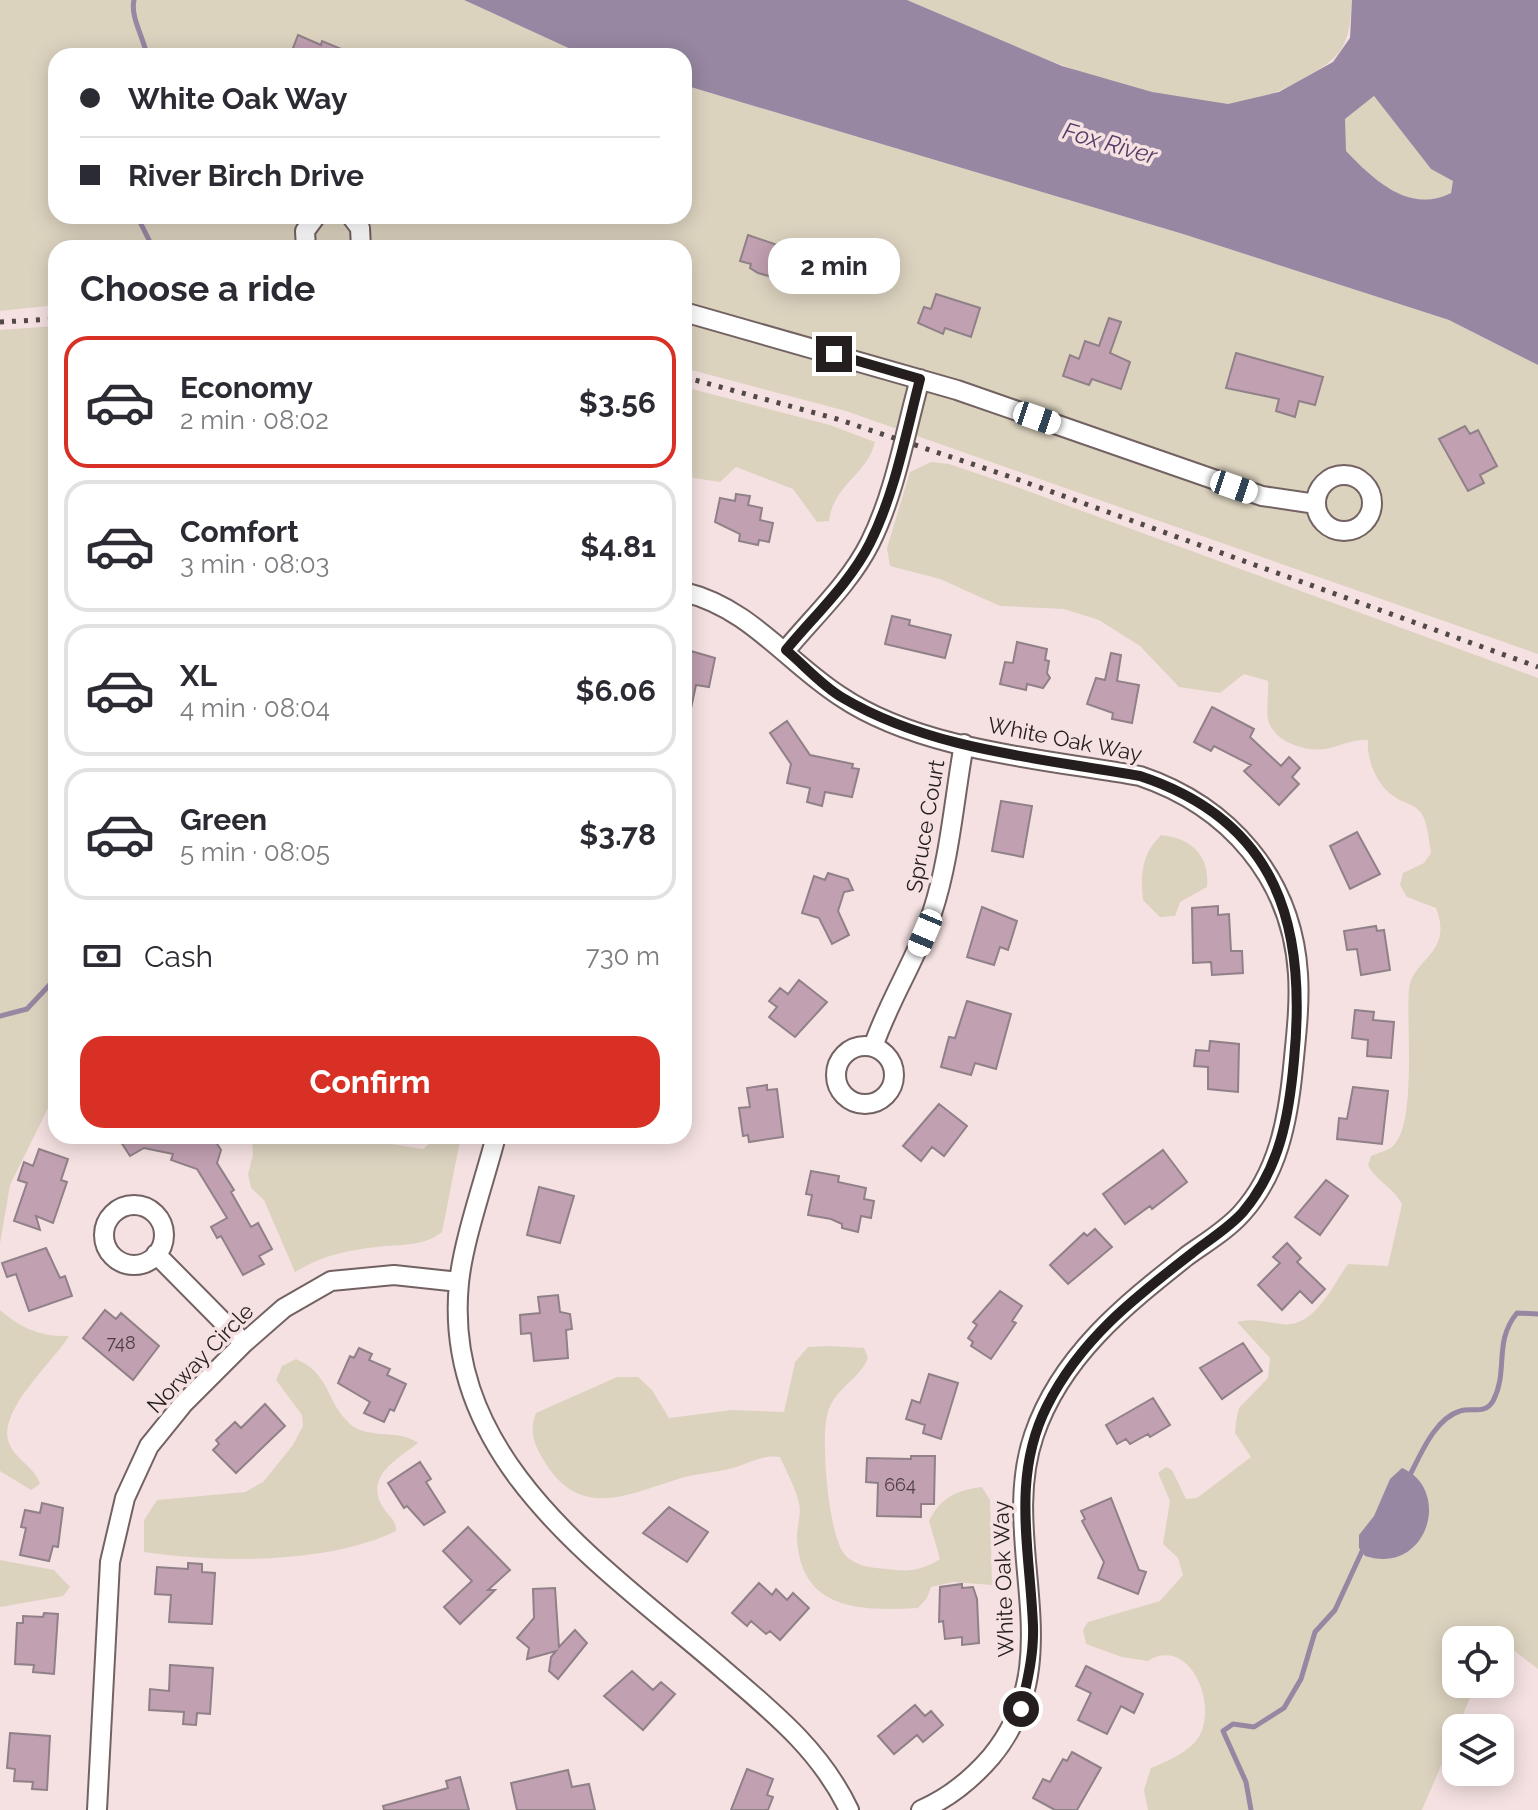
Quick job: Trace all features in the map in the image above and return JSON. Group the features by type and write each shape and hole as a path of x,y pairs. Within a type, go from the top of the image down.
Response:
{"street":[{"path":"692,314 920,379 1262,496 1316,504"},
{"path":"786,650 853,570 869,545 889,490 920,379"},
{"name":"White Oak Way","path":"692,595 730,608 840,696 896,726 964,744 1140,776 1163,784 1217,814 1253,852 1283,901 1298,971 1299,1013 1289,1111 1283,1137 1265,1181 1241,1214 1130,1300 1086,1344 1047,1404 1034,1435 1025,1471 1024,1533 1033,1626 1032,1658 1021,1709 1000,1746 982,1767 945,1799 921,1810"},
{"name":"Spruce Court","path":"873,1047 883,1016 906,979 934,909 964,744"},
{"path":"494,1144 459,1282 460,1335 468,1377 484,1424 512,1475 553,1521 797,1734 834,1777 849,1810"},
{"path":"156,1254 244,1343"},
{"name":"Norway Circle","path":"97,1810 110,1562 125,1498 149,1446 183,1404 244,1343 284,1308 331,1281 394,1275 459,1282"}],"shaded area":[{"path":"0,0 464,0 569,48 48,48 48,224 692,224 692,87 1183,234 1449,320 1538,365 1538,654 846,411 692,370 692,240 48,240 48,306 0,311"},
{"path":"907,0 1352,0 1346,40 1326,65 1275,93 1255,100 1226,104 1146,92 1105,80 1022,50"},
{"path":"1374,96 1431,169 1454,181 1451,193 1436,198 1407,197 1380,183 1345,151 1345,119"},
{"path":"48,327 48,1108 10,1185 0,1244 0,330"},
{"path":"692,389 830,425 875,442 865,463 837,498 829,521 817,522 793,489 736,467 720,482 694,478"},
{"path":"931,462 949,464 1538,678 1538,1669 1514,1651 1514,1626 1442,1626 1442,1698 1470,1698 1463,1714 1442,1714 1442,1763 1422,1810 1148,1810 1144,1790 1151,1768 1185,1751 1195,1742 1202,1729 1205,1712 1198,1680 1189,1667 1177,1658 1163,1655 1148,1661 1122,1657 1086,1644 1083,1630 1088,1622 1160,1601 1183,1575 1178,1558 1163,1544 1170,1501 1158,1473 1166,1467 1172,1470 1186,1499 1197,1498 1251,1457 1235,1433 1236,1421 1239,1408 1268,1378 1270,1358 1237,1322 1254,1320 1293,1324 1303,1320 1321,1304 1348,1264 1388,1266 1402,1204 1368,1165 1371,1156 1391,1148 1400,1134 1408,1096 1409,989 1417,970 1440,935 1436,908 1407,897 1400,885 1403,873 1424,863 1431,853 1425,820 1418,809 1391,794 1379,781 1371,765 1368,740 1317,749 1299,747 1276,733 1268,719 1268,681 1244,674 1220,693 1179,687 1140,646 1099,620 1064,609 1000,606 940,579 890,566 887,548 910,472"},
{"path":"1161,835 1182,840 1197,850 1207,876 1207,887 1180,902 1175,916 1160,917 1143,900 1144,864 1150,849"},
{"path":"252,1144 391,1144 423,1149 429,1144 459,1144 442,1232 419,1243 366,1248 334,1255 295,1272 264,1200 251,1188 248,1174"},
{"path":"0,1310 32,1330 69,1336 30,1385 12,1414 8,1427 11,1447 34,1472 40,1484 31,1490 0,1471"},
{"path":"808,1347 864,1348 868,1358 830,1406 825,1428 830,1510 846,1556 865,1566 894,1570 914,1570 933,1563 940,1559 929,1521 934,1513 951,1496 982,1487 990,1500 992,1585 953,1582 931,1587 918,1608 876,1609 838,1602 822,1594 810,1581 801,1563 797,1540 799,1503 780,1457 762,1458 733,1468 685,1477 624,1496 590,1497 575,1492 560,1481 546,1464 534,1439 536,1413 617,1377 638,1377 652,1390 669,1418 732,1410 784,1412 795,1362"},
{"path":"296,1359 321,1379 340,1412 354,1427 372,1433 401,1436 418,1443 385,1470 377,1488 396,1531 338,1550 272,1558 205,1558 144,1552 144,1520 157,1500 245,1492 263,1482 293,1445 303,1426 302,1415 276,1380 282,1366"},
{"path":"0,1560 54,1570 70,1587 63,1596 0,1607"}],"water":[{"name":"Fox River","path":"464,0 907,0 1062,66 1152,92 1228,104 1279,92 1333,62 1350,38 1352,0 1538,0 1538,365 1449,320 1183,234 692,87 692,48 569,48","holes":["1374,96 1431,169 1453,181 1451,193 1436,198 1407,197 1393,191 1368,173 1346,151 1345,119"]},
{"path":"1402,1468 1418,1479 1426,1494 1429,1511 1426,1528 1417,1543 1404,1554 1386,1559 1365,1556 1359,1548 1359,1535 1374,1516 1390,1479"}],"building":[{"path":"298,35 321,45 322,41 339,48 293,48"},
{"path":"748,235 812,257 804,286 758,273 750,268 751,264 740,261"},
{"path":"936,294 980,308 971,337 945,328 943,334 918,323 924,307 931,309"},
{"path":"1109,318 1121,322 1110,353 1130,362 1121,389 1092,379 1089,385 1063,376 1070,355 1079,359 1085,341 1099,346"},
{"path":"1236,353 1323,377 1315,405 1299,401 1295,417 1276,411 1279,399 1226,388"},
{"path":"1465,426 1470,434 1478,430 1497,466 1480,475 1484,483 1468,491 1439,439"},
{"path":"736,494 750,496 748,505 762,508 760,520 773,523 769,542 759,540 758,545 739,541 740,534 715,522 720,498 735,501"},
{"path":"892,616 910,620 909,625 951,635 945,658 885,644"},
{"path":"1017,642 1047,649 1045,660 1049,661 1047,673 1050,678 1043,688 1027,684 1026,690 1000,684 1005,662 1013,663"},
{"path":"692,651 715,658 709,687 696,685 692,704"},
{"path":"1111,653 1121,655 1117,681 1139,685 1132,723 1112,719 1113,713 1087,704 1096,678 1105,680"},
{"path":"1212,707 1254,729 1250,737 1281,766 1289,757 1300,768 1292,777 1299,784 1279,805 1244,771 1251,765 1214,746 1211,751 1194,742"},
{"path":"787,721 810,755 853,764 852,768 859,769 852,797 825,792 822,806 807,802 810,788 787,783 791,764 770,733"},
{"path":"1001,801 1032,806 1023,857 992,851"},
{"path":"1357,832 1380,874 1350,889 1330,846"},
{"path":"828,873 848,879 853,890 844,892 838,911 849,935 832,944 819,918 802,913 814,876 825,880"},
{"path":"1218,906 1218,915 1229,914 1231,951 1242,951 1243,973 1212,975 1211,962 1193,963 1192,908"},
{"path":"982,907 1017,921 1008,950 1000,947 994,965 967,957"},
{"path":"1376,926 1377,931 1384,930 1390,970 1361,975 1357,949 1347,950 1344,931"},
{"path":"799,980 827,1002 795,1037 769,1017 777,1007 769,1001 780,988 788,994"},
{"path":"967,1001 1011,1014 996,1069 975,1063 971,1075 941,1067 949,1037 955,1038"},
{"path":"1355,1010 1374,1012 1373,1020 1394,1022 1391,1058 1367,1056 1368,1040 1352,1038"},
{"path":"1210,1041 1239,1044 1238,1092 1208,1089 1208,1067 1194,1066 1196,1050 1209,1051"},
{"path":"767,1085 767,1090 777,1089 783,1137 749,1142 748,1135 743,1136 739,1108 750,1107 747,1088"},
{"path":"1353,1087 1388,1091 1382,1144 1337,1139 1339,1118 1347,1119"},
{"path":"939,1104 967,1126 944,1156 932,1147 921,1161 903,1146"},
{"path":"122,1144 217,1144 221,1150 217,1163 234,1190 231,1192 251,1227 258,1223 272,1249 259,1256 264,1264 243,1275 221,1236 217,1238 211,1227 227,1218 197,1169 171,1160 173,1154 144,1148 130,1156"},
{"path":"39,1149 68,1159 61,1180 67,1182 53,1223 36,1216 40,1230 14,1221 27,1183 18,1180 24,1162 33,1166"},
{"path":"1163,1150 1187,1182 1152,1209 1150,1206 1125,1224 1103,1194"},
{"path":"811,1171 839,1176 838,1182 866,1188 864,1199 874,1201 871,1218 861,1216 858,1232 842,1228 842,1224 831,1219 808,1215 812,1195 806,1194"},
{"path":"1326,1180 1348,1196 1320,1235 1295,1217"},
{"path":"539,1187 574,1196 560,1243 527,1235"},
{"path":"1095,1229 1112,1247 1068,1284 1050,1265 1084,1233 1087,1236"},
{"path":"1287,1243 1301,1258 1297,1262 1325,1289 1312,1303 1300,1291 1282,1310 1258,1285 1280,1263 1273,1257"},
{"path":"46,1248 60,1278 65,1276 72,1296 29,1311 16,1274 7,1277 2,1263"},
{"path":"1000,1291 1022,1306 1012,1321 1016,1323 991,1359 971,1346 973,1342 968,1338 977,1325 973,1322"},
{"path":"558,1295 560,1312 570,1314 572,1329 566,1330 568,1358 534,1361 531,1333 521,1334 520,1315 540,1313 538,1297"},
{"path":"105,1310 116,1319 121,1313 159,1346 133,1380 83,1338"},
{"path":"1243,1343 1262,1371 1222,1399 1200,1368"},
{"path":"359,1348 372,1354 369,1360 390,1369 387,1375 406,1384 394,1411 390,1409 384,1422 364,1413 370,1402 338,1383 350,1356 354,1358"},
{"path":"929,1374 958,1383 941,1439 923,1433 925,1425 906,1419 912,1400 920,1403"},
{"path":"1153,1398 1170,1425 1150,1437 1148,1434 1130,1444 1126,1439 1117,1444 1106,1425"},
{"path":"265,1404 285,1426 236,1473 213,1450 219,1444 216,1440 235,1422 241,1428"},
{"path":"911,1456 935,1456 934,1504 921,1504 921,1517 877,1516 878,1483 866,1482 867,1458 911,1459"},
{"path":"420,1462 431,1479 426,1482 445,1512 424,1525 407,1506 404,1508 388,1483"},
{"path":"1111,1498 1139,1570 1146,1572 1138,1594 1098,1578 1104,1562 1082,1521 1085,1519 1081,1511"},
{"path":"42,1503 63,1508 58,1547 53,1546 49,1561 20,1555 26,1528 21,1527 25,1510 40,1513"},
{"path":"669,1507 708,1532 687,1562 643,1533"},
{"path":"468,1527 510,1570 488,1590 495,1590 460,1624 444,1607 472,1581 443,1551"},
{"path":"188,1563 202,1564 202,1572 215,1573 212,1624 169,1622 171,1595 155,1594 157,1567 188,1569"},
{"path":"759,1583 772,1595 776,1589 787,1600 793,1593 809,1608 780,1640 770,1631 766,1634 751,1621 747,1626 732,1613"},
{"path":"962,1584 962,1588 973,1587 977,1599 979,1643 962,1645 962,1637 945,1639 943,1621 939,1622 940,1587"},
{"path":"555,1588 559,1647 575,1630 587,1643 558,1679 549,1671 551,1657 556,1651 527,1659 529,1648 517,1638 534,1618 533,1589"},
{"path":"44,1613 58,1614 54,1674 33,1672 34,1665 15,1664 17,1623 23,1623 23,1616 43,1617"},
{"path":"170,1665 213,1668 210,1714 197,1713 196,1725 183,1724 184,1712 149,1710 150,1689 169,1691"},
{"path":"1086,1666 1143,1694 1134,1713 1121,1706 1107,1734 1078,1720 1091,1693 1076,1686"},
{"path":"632,1671 653,1690 661,1682 675,1694 643,1730 604,1696"},
{"path":"915,1705 925,1716 931,1711 943,1725 923,1742 917,1735 894,1754 878,1736"},
{"path":"10,1733 50,1736 47,1790 32,1789 33,1782 14,1781 15,1769 7,1768"},
{"path":"1072,1752 1101,1768 1077,1810 1055,1810 1033,1798 1043,1779 1050,1782 1063,1759 1067,1761"},
{"path":"747,1769 773,1779 767,1795 773,1797 768,1810 731,1810"},
{"path":"568,1770 572,1787 589,1784 595,1810 517,1810 511,1783"},
{"path":"460,1777 469,1810 384,1810 383,1806 448,1788 446,1781"}],"waterway":[{"path":"134,0 134,13 145,48"},
{"path":"141,224 149,240"},
{"path":"0,1016 27,1009 48,987"},
{"path":"1408,1479 1429,1439 1443,1422 1460,1411 1490,1405 1498,1390 1503,1346 1510,1324 1517,1313 1538,1314"},
{"path":"1251,1810 1246,1782 1223,1731 1233,1724 1254,1727 1284,1708 1301,1679 1315,1632 1335,1610 1364,1547"}],"railway":[{"path":"0,322 48,319"},
{"path":"692,379 837,419 1008,476 1538,667"}],"route":[{"path":"834,354 920,379 880,520 869,545 853,570 786,650 840,696 896,726 964,744 1140,776 1163,784 1217,814 1253,852 1283,901 1298,971 1299,1013 1289,1111 1283,1137 1265,1181 1241,1214 1130,1300 1086,1344 1047,1404 1034,1435 1025,1471 1024,1533 1033,1626 1032,1658 1021,1709"}]}
